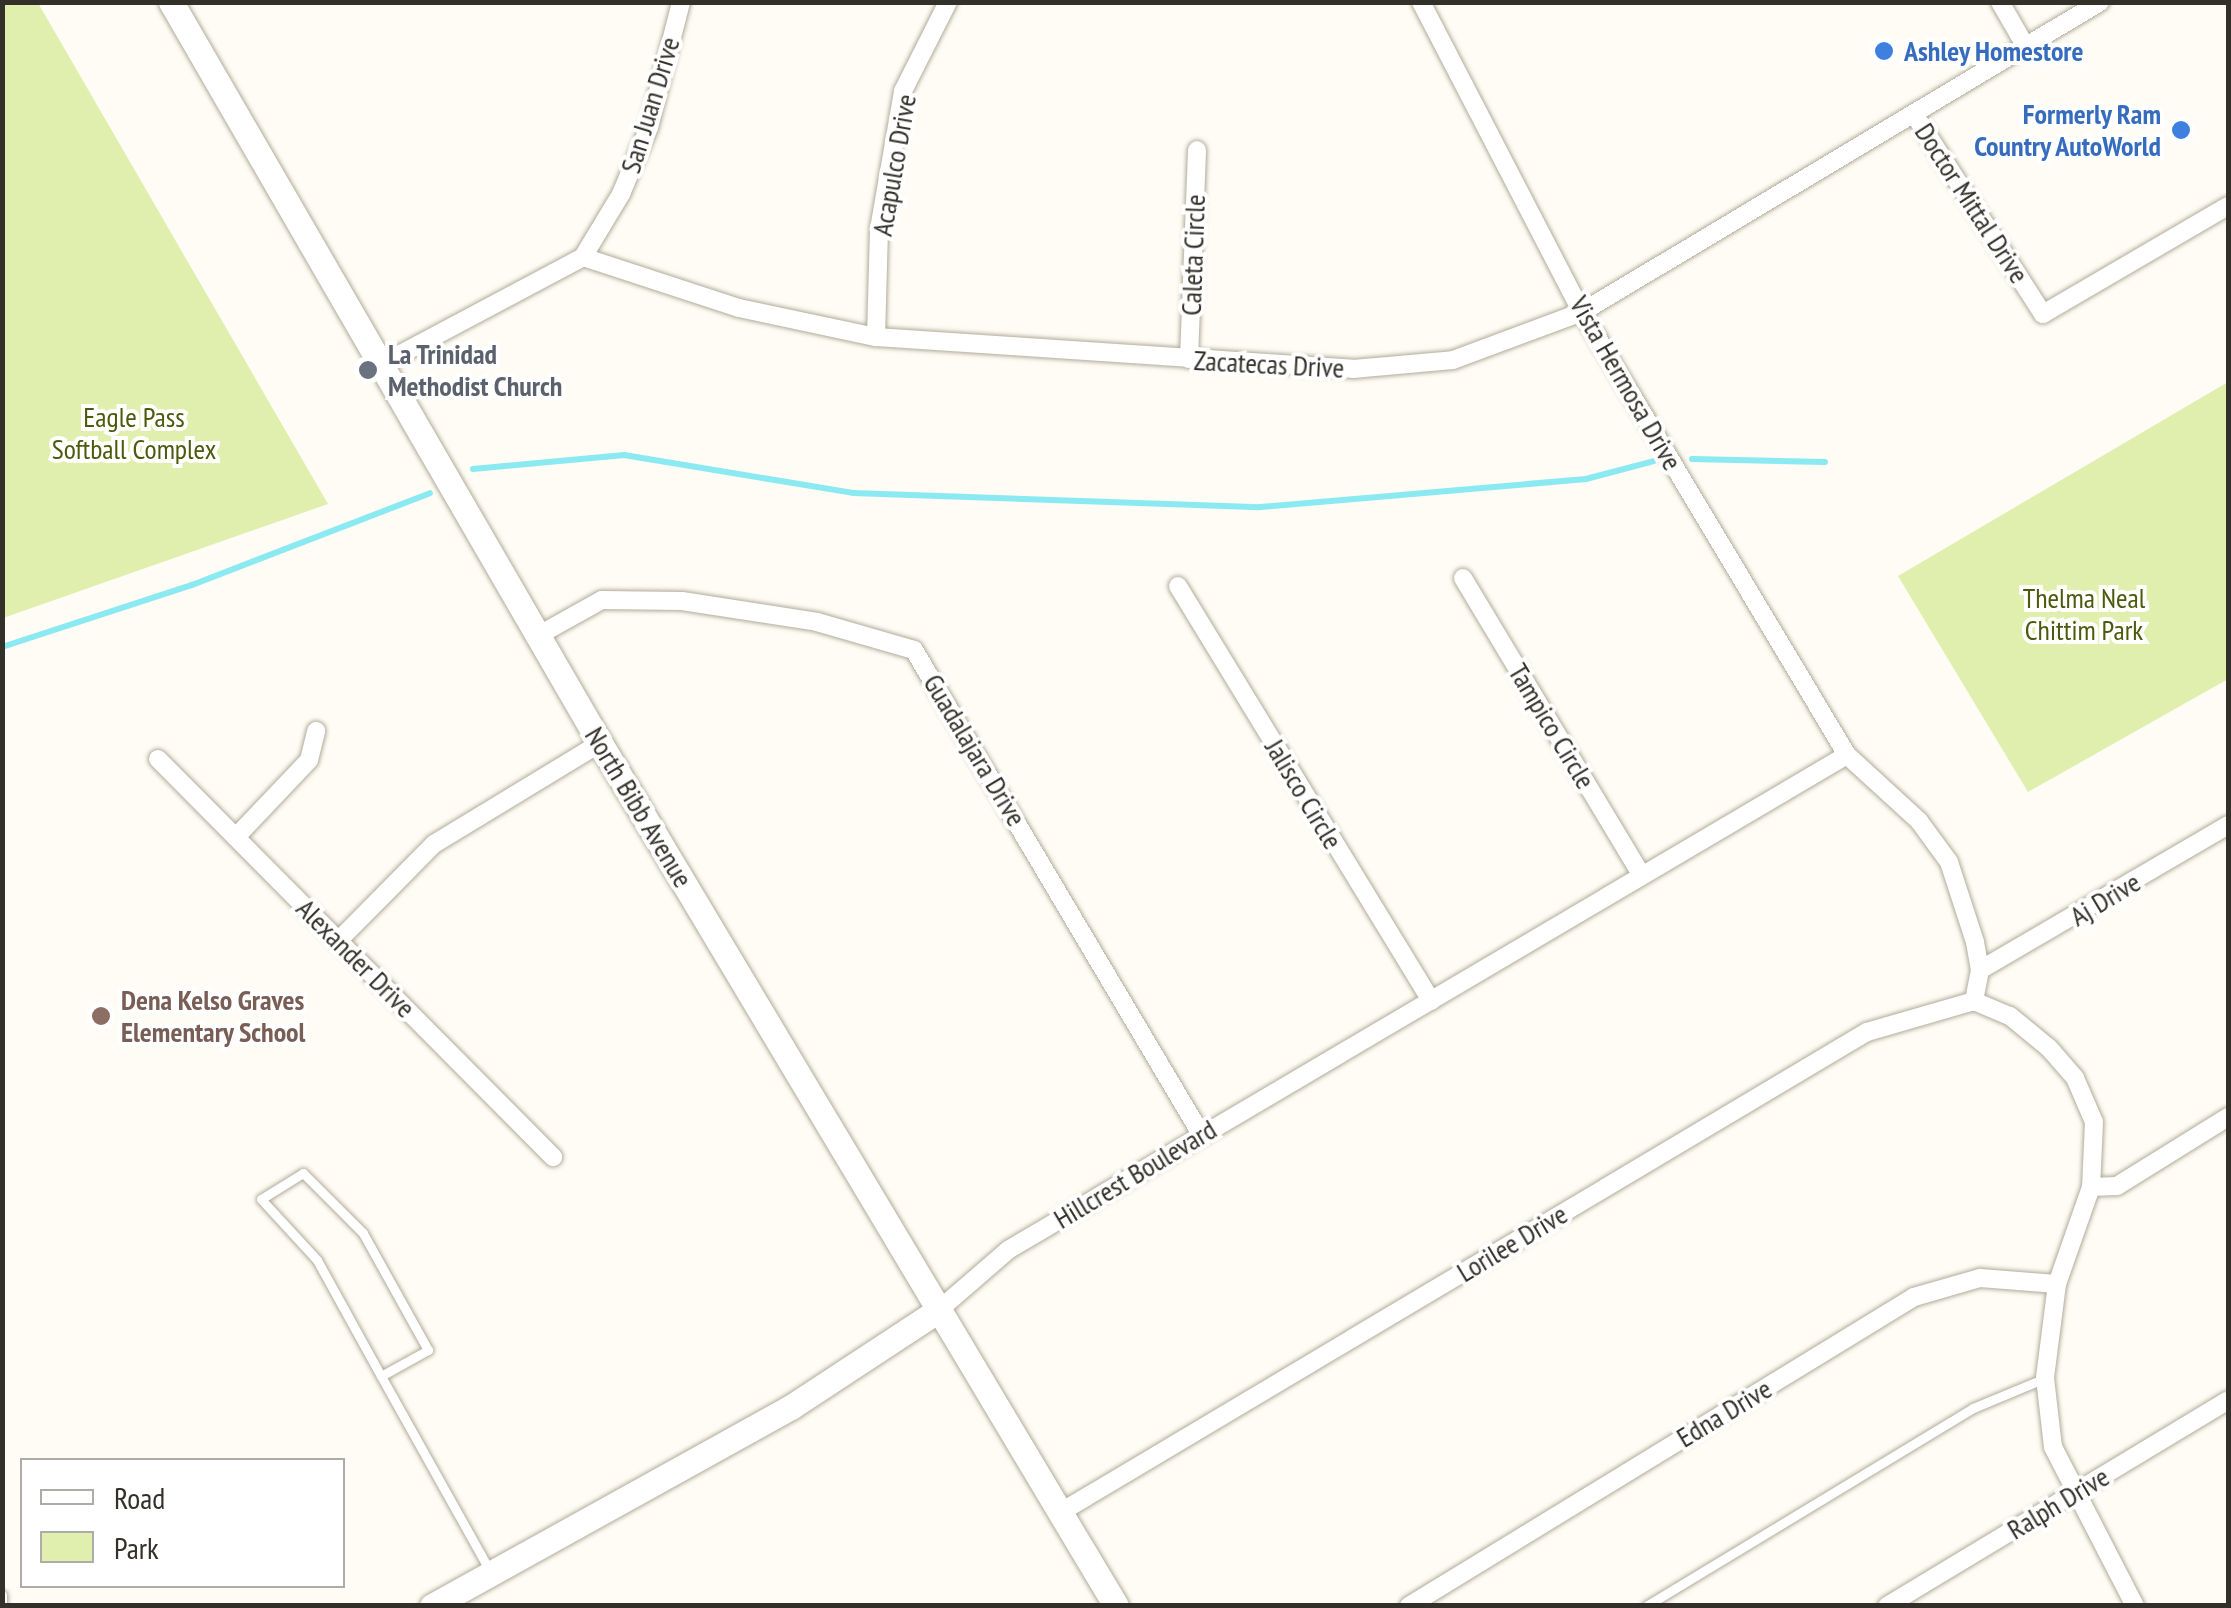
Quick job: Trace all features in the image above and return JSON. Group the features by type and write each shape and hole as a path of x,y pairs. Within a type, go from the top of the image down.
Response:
{"main road":[{"name":"North Bibb Avenue","path":"171,2 600,744 1116,1606"},
{"name":"Hillcrest Boulevard","path":"432,1606 791,1406 940,1309"}],"street":[{"name":"San Juan Drive","path":"583,256 621,194 650,126 681,2"},
{"name":"Acapulco Drive","path":"876,337 880,229 904,92 948,2"},
{"name":"Vista Hermosa Drive","path":"1420,2 1582,312 1847,755 1936,841 1960,886 1980,970"},
{"path":"2000,2 2026,46"},
{"name":"Zacatecas Drive","path":"583,256 739,308 876,337 1353,369 1453,360 1582,312 2100,2"},
{"name":"Doctor Mittal Drive","path":"1914,114 2043,314 2228,206"},
{"name":"Caleta Circle","path":"1189,359 1197,150"},
{"path":"382,364 583,256"},
{"name":"Tampico Circle","path":"1463,578 1641,874"},
{"name":"Jalisco Circle","path":"1178,586 1431,1002"},
{"name":"Guadalajara Drive","path":"540,635 602,600 682,601 818,622 914,650 1201,1134"},
{"path":"236,837 310,760 316,732"},
{"path":"338,940 434,844 600,744"},
{"name":"Hillcrest Boulevard","path":"940,1309 1008,1250 1847,755"},
{"name":"Alexander Drive","path":"158,759 554,1156"},
{"name":"Aj Drive","path":"1980,970 2228,825"},
{"path":"1980,970 1974,1001 2010,1016 2075,1078 2094,1122 2091,1187 2057,1284 2045,1378 2053,1447 2072,1495 2133,1605"},
{"name":"Lorilee Drive","path":"1060,1512 1867,1032 1974,1001"},
{"path":"2091,1187 2117,1186 2228,1117"},
{"name":"Edna Drive","path":"1409,1606 1914,1297 1980,1278 2057,1284"},
{"name":"Ralph Drive","path":"1887,1606 2228,1400"}],"lane":[{"path":"381,1376 428,1350 363,1233 303,1174 261,1199 317,1260 381,1376 491,1572"},
{"path":"1646,1606 1973,1408 2045,1378"},
{"path":"2,1595 2,1603"}],"green space":[{"name":"Eagle Pass Softball Complex","path":"2,3 38,3 328,504 3,618"},
{"name":"Thelma Neal Chittim Park","path":"2228,382 2228,679 2028,792 1898,576"}],"waterway":[{"path":"473,469 624,455 853,493 1260,507 1586,479 1654,461"},
{"path":"1692,459 1825,462"},
{"path":"2,647 192,585 430,493"}],"place":[{"name":"Ashley Homestore","path":"1884,51"},
{"name":"Formerly Ram Country AutoWorld","path":"2181,130"},
{"name":"La Trinidad Methodist Church","path":"368,370"},
{"name":"Dena Kelso Graves Elementary School","path":"101,1016"}]}
